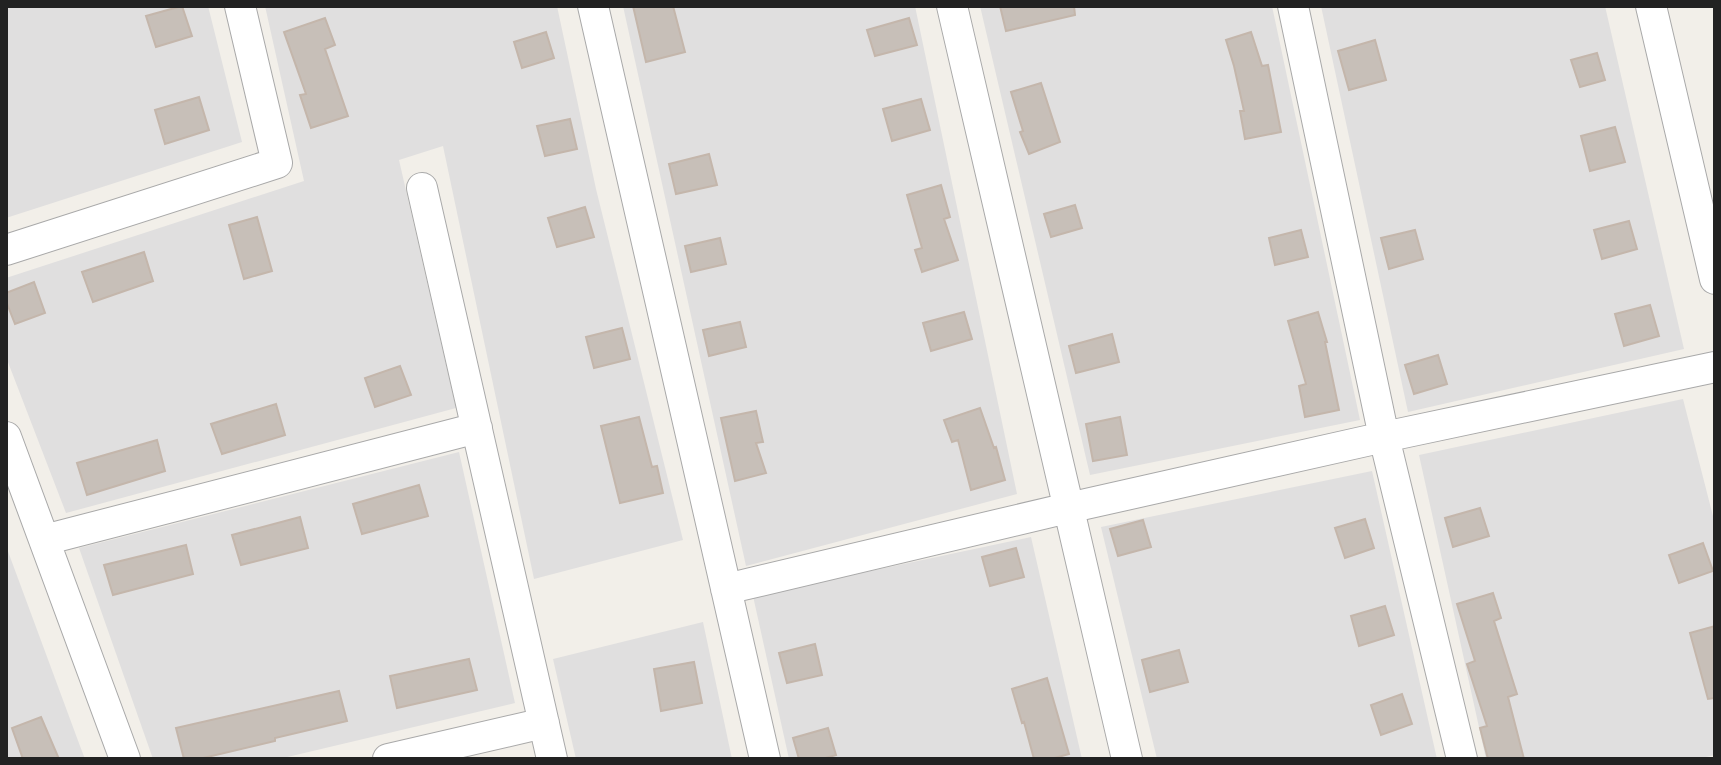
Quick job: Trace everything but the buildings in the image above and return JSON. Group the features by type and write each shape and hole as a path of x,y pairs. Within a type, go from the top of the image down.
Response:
{"street":[{"path":"6,250 277,163 240,6"},
{"path":"593,6 765,759"},
{"path":"952,6 1127,759"},
{"path":"1293,6 1384,437 1462,759"},
{"path":"1651,6 1715,279"},
{"path":"422,188 552,759"},
{"path":"726,589 1384,437 1715,367"},
{"path":"44,540 477,428"},
{"path":"6,437 125,759"},
{"path":"388,759 544,723"}],"shaded area":[{"path":"6,6 208,6 242,142 6,218"},
{"path":"265,6 557,6 596,189 683,540 534,579 443,146 399,160 456,408 66,513 6,357 6,278 304,181"},
{"path":"623,6 915,6 1017,494 746,566"},
{"path":"980,6 1272,6 1360,420 1090,475"},
{"path":"1321,6 1605,6 1684,349 1408,412"},
{"path":"1683,399 1715,524 1715,755 1697,759 1486,759 1419,455"},
{"path":"459,452 515,703 279,759 153,759 79,548"},
{"path":"1372,471 1437,759 1157,759 1101,527"},
{"path":"1031,537 1082,759 789,759 753,596"},
{"path":"6,546 80,746 85,759 6,759"},
{"path":"703,622 732,759 576,759 553,659"}]}
